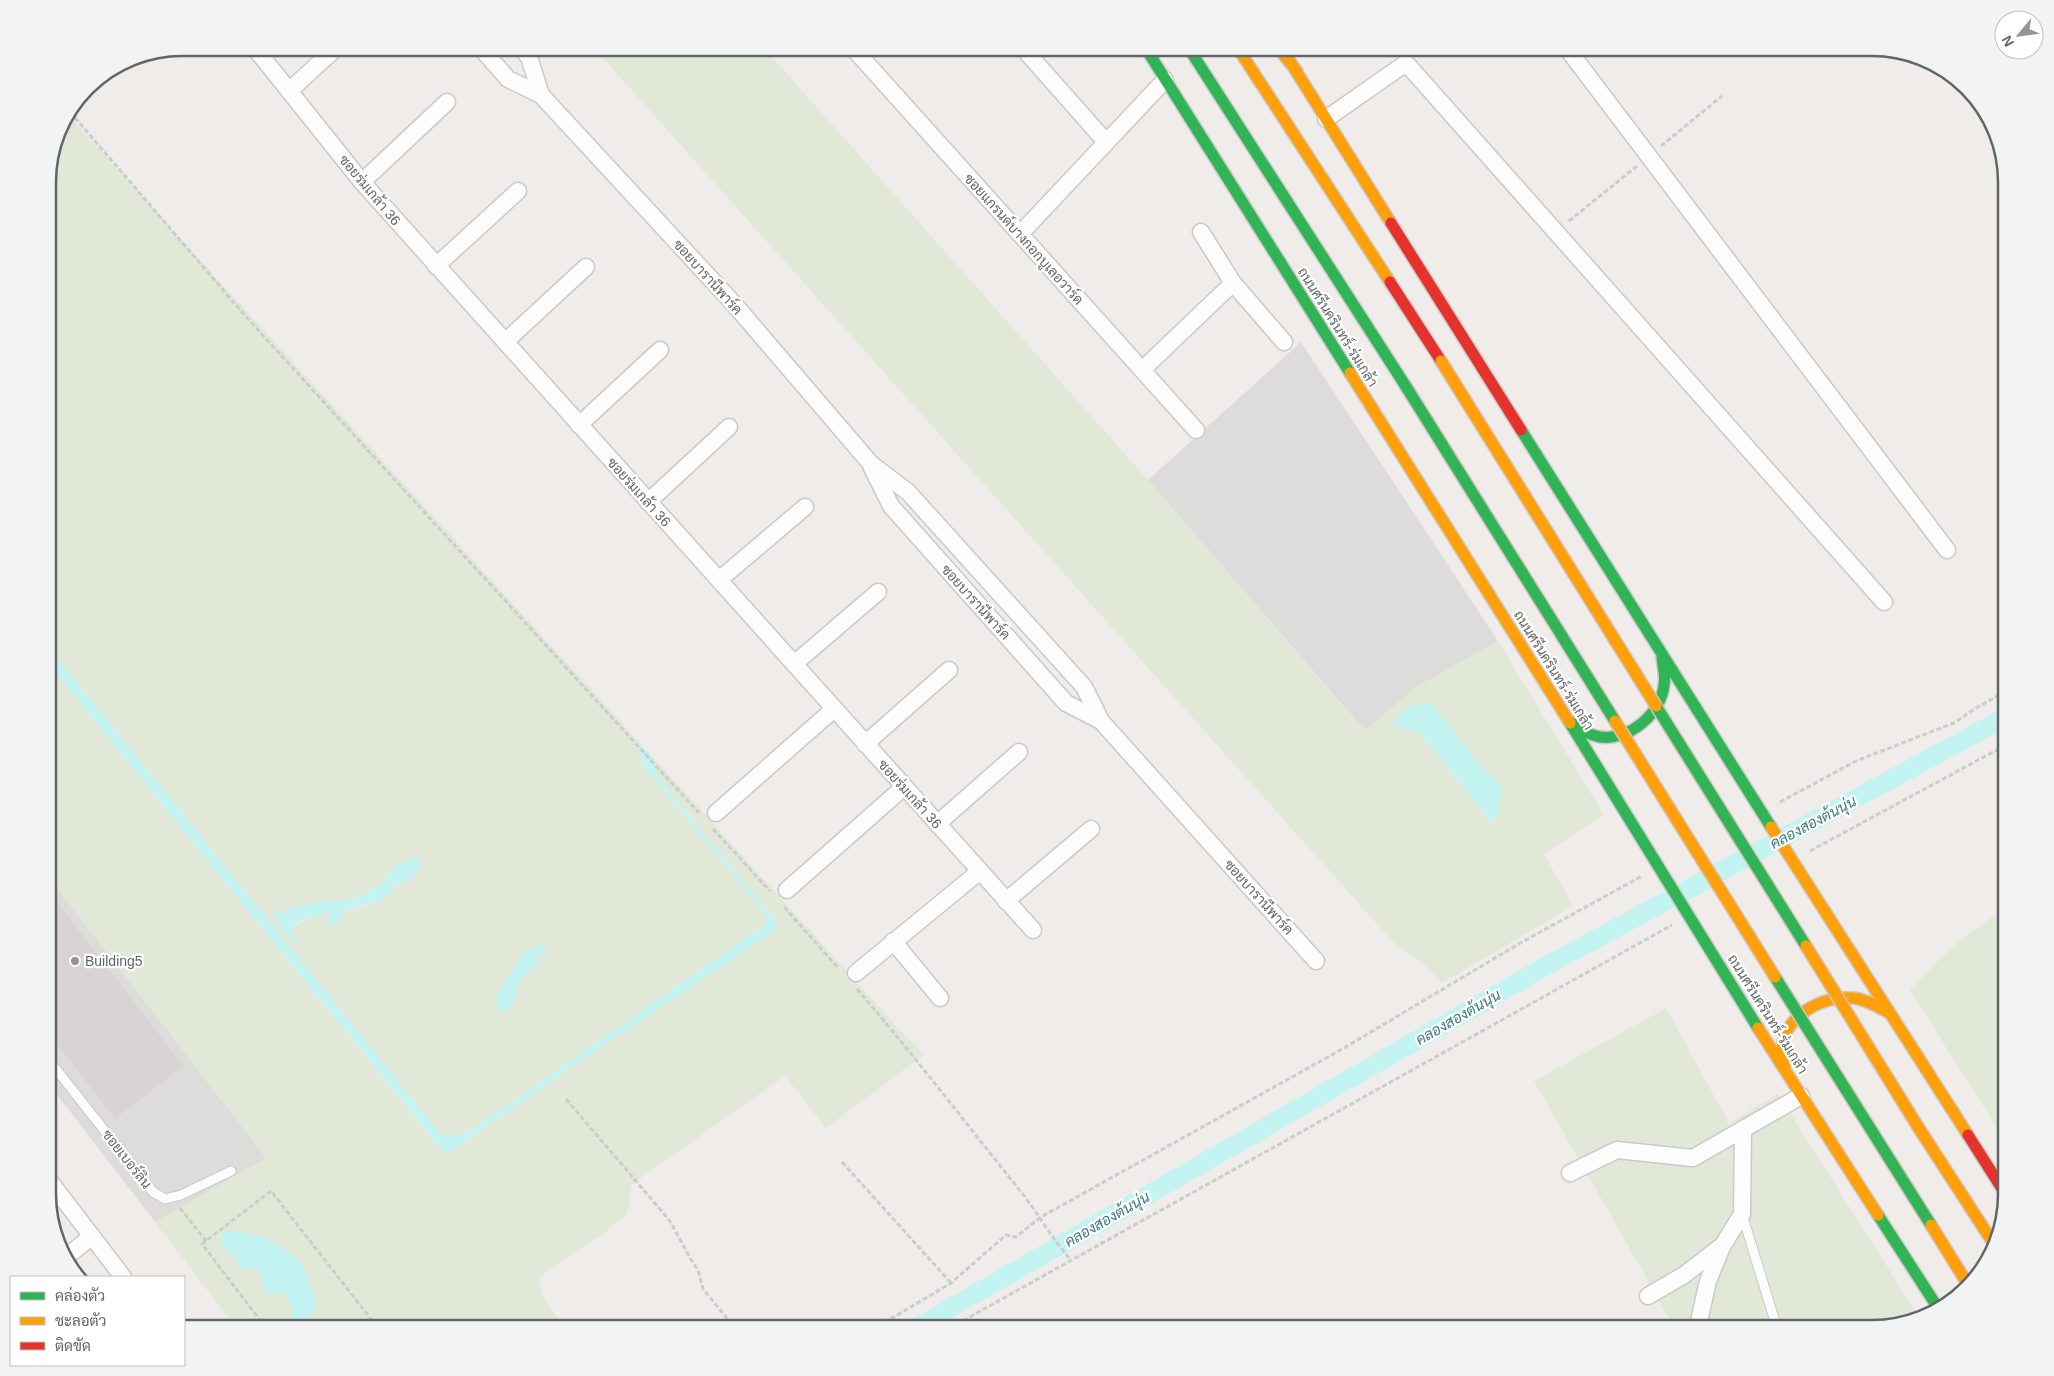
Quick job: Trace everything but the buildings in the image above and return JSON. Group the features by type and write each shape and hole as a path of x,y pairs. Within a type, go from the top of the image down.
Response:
{"main road":[{"name":"ถนนศรีนครินทร์-ร่มเกล้า","path":"1149,56 1568,720 1787,1075 1934,1303"},
{"name":"ถนนศรีนครินทร์-ร่มเกล้า","path":"1193,56 1405,385 1964,1279"},
{"path":"1242,56 1441,361 1920,1130 1989,1238"},
{"path":"1283,56 1297,72"},
{"path":"1286,56 1701,718 1998,1183"},
{"path":"1568,720 1590,735 1606,738 1621,735 1634,728 1648,718 1660,705 1665,686 1662,656"},
{"path":"1787,1075 1781,1060 1782,1043 1794,1020 1805,1011 1834,1000 1851,998 1868,1001 1889,1014"}],"street":[{"name":"ซอยร่มเกล้า 36","path":"261,56 362,182 436,266 1033,930"},
{"path":"289,91 328,56"},
{"name":"ซอยบารานีพาร์ค","path":"487,56 508,80 540,95 734,304 871,464 908,492 1084,687 1101,721 1316,961"},
{"name":"ซอยบารานีพาร์ค","path":"527,56 540,95"},
{"name":"ซอยแกรนด์บางกอกบูเลอวาร์ด","path":"859,56 1196,430"},
{"path":"1029,56 1106,142"},
{"path":"1572,56 1947,550"},
{"path":"1326,119 1406,62 1884,602"},
{"path":"1020,234 1165,80"},
{"path":"362,182 447,102"},
{"path":"436,266 518,191"},
{"path":"1200,232 1233,283 1284,342"},
{"path":"505,342 586,267"},
{"path":"1142,370 1233,283"},
{"path":"579,425 660,350"},
{"path":"648,502 729,427"},
{"name":"ซอยบารานีพาร์ค","path":"871,464 891,506 1066,704 1101,721"},
{"path":"719,580 806,507"},
{"path":"794,664 878,592"},
{"path":"865,744 949,670"},
{"path":"709,818 834,709"},
{"path":"937,824 1019,752"},
{"path":"782,898 904,787"},
{"path":"1006,901 1091,828"},
{"path":"852,979 893,941 980,871"},
{"path":"893,941 940,998"},
{"path":"1570,1173 1617,1150 1693,1158 1801,1096"},
{"path":"1699,1320 1708,1281 1723,1245 1742,1214 1743,1129"},
{"path":"57,1191 122,1276"},
{"path":"71,1253 92,1236"},
{"path":"1648,1296 1684,1275 1723,1245"}],"lane":[{"name":"ซอยเบอร์ลิน","path":"57,1070 153,1192 165,1199 172,1197"},
{"path":"172,1197 181,1195 231,1171"},
{"path":"1742,1214 1775,1320"}],"path":[{"path":"1563,215 1569,222 1722,96"},
{"path":"74,117 248,319 782,898 852,979 1041,1217 1062,1250 1071,1260"},
{"path":"1777,803 1856,761 1954,723 1998,696"},
{"path":"1804,854 1998,749"},
{"path":"887,1320 951,1282 1006,1235 1016,1237 1041,1217 1344,1048 1522,942 1648,873"},
{"path":"964,1320 1672,925"},
{"path":"566,1099 670,1221 698,1270 703,1289 729,1320"},
{"path":"842,1162 951,1282"},
{"path":"260,1320 202,1244 271,1191 371,1320"},
{"path":"172,1197 206,1241"}],"shaded area":[{"path":"73,120 78,126 65,138"},
{"path":"1301,342 1498,641 1417,687 1365,731 1148,480"},
{"path":"57,888 392,1320 231,1320 57,1095"}],"green space":[{"path":"601,56 771,56 1148,480 1364,731 1417,687 1498,641 1604,815 1544,854 1573,906 1442,983 1423,964 1395,944","holes":["1431,702 1478,763 1503,789 1493,824 1421,734 1393,724"]},
{"path":"78,126 638,741 643,766 759,905 768,921 473,1129 456,1136 440,1134 57,657 57,166 65,138","holes":["395,865 401,884 392,887 373,903 308,918 291,931 297,945 272,910 280,913 292,907 321,901 350,900 378,887","547,942 537,964 517,984 514,1002 499,991 524,952"]},
{"path":"57,674 438,1146 457,1148 776,920 657,777 654,758 902,1032 925,1054 826,1128 785,1076 632,1184 627,1214 604,1233 539,1277 543,1297 559,1320 231,1320 155,1222 266,1158 57,888"},
{"path":"1998,915 1998,1129 1910,990 1943,956 1967,935"},
{"path":"1666,1008 1729,1123 1778,1094 1916,1312 1888,1319 1871,1320 1670,1320 1534,1081"}],"water":[{"path":"57,657 440,1134 456,1136 473,1129 768,921 759,905 643,766 638,741 654,758 657,777 776,920 775,931 558,1076 446,1155 57,674"},
{"path":"1431,702 1478,763 1503,789 1498,813 1493,824 1421,734 1392,725 1406,708"},
{"path":"416,857 421,864 416,873 407,881 393,885 392,894 375,902 345,910 340,922 327,927 332,912 299,921 291,931 299,947 281,927 272,909 280,913 292,907 321,901 351,900 378,887 395,865"},
{"path":"548,941 537,964 517,984 514,1002 505,1012 496,1006 499,991 524,952"},
{"path":"243,1231 273,1241 301,1262 317,1299 310,1320 291,1320 292,1306 283,1293 266,1295 258,1269 250,1267 239,1269 236,1259 220,1242 221,1233"}],"waterway":[{"name":"คลองสองต้นนุ่น","path":"930,1320 1546,966 1998,721"}],"traffic: fast":[{"path":"1151,56 1350,373"},
{"path":"1194,56 1405,385"},
{"path":"1405,385 1615,721"},
{"path":"1521,430 1771,827"},
{"path":"1569,721 1580,729 1600,737 1622,735 1632,730 1650,715 1662,696 1665,678 1662,658"},
{"path":"1656,706 1806,946"},
{"path":"1570,723 1758,1028"},
{"path":"1775,977 1931,1225"},
{"path":"1878,1215 1934,1303"}],"traffic: slow":[{"path":"1243,56 1390,282"},
{"path":"1284,56 1297,71"},
{"path":"1287,56 1391,223"},
{"path":"1441,361 1656,706"},
{"path":"1350,373 1570,723"},
{"path":"1615,721 1775,977"},
{"path":"1771,827 1968,1135"},
{"path":"1806,946 1920,1130 1990,1237"},
{"path":"1785,1068 1782,1053 1783,1040 1788,1029 1805,1011 1829,1000 1853,998 1867,1002 1889,1013"},
{"path":"1758,1028 1878,1215"},
{"path":"1931,1225 1964,1279"}],"traffic: jam":[{"path":"1391,223 1521,430"},
{"path":"1390,282 1441,361"},
{"path":"1968,1135 1998,1182"}],"place":[{"name":"Building5","path":"75,961"}]}
